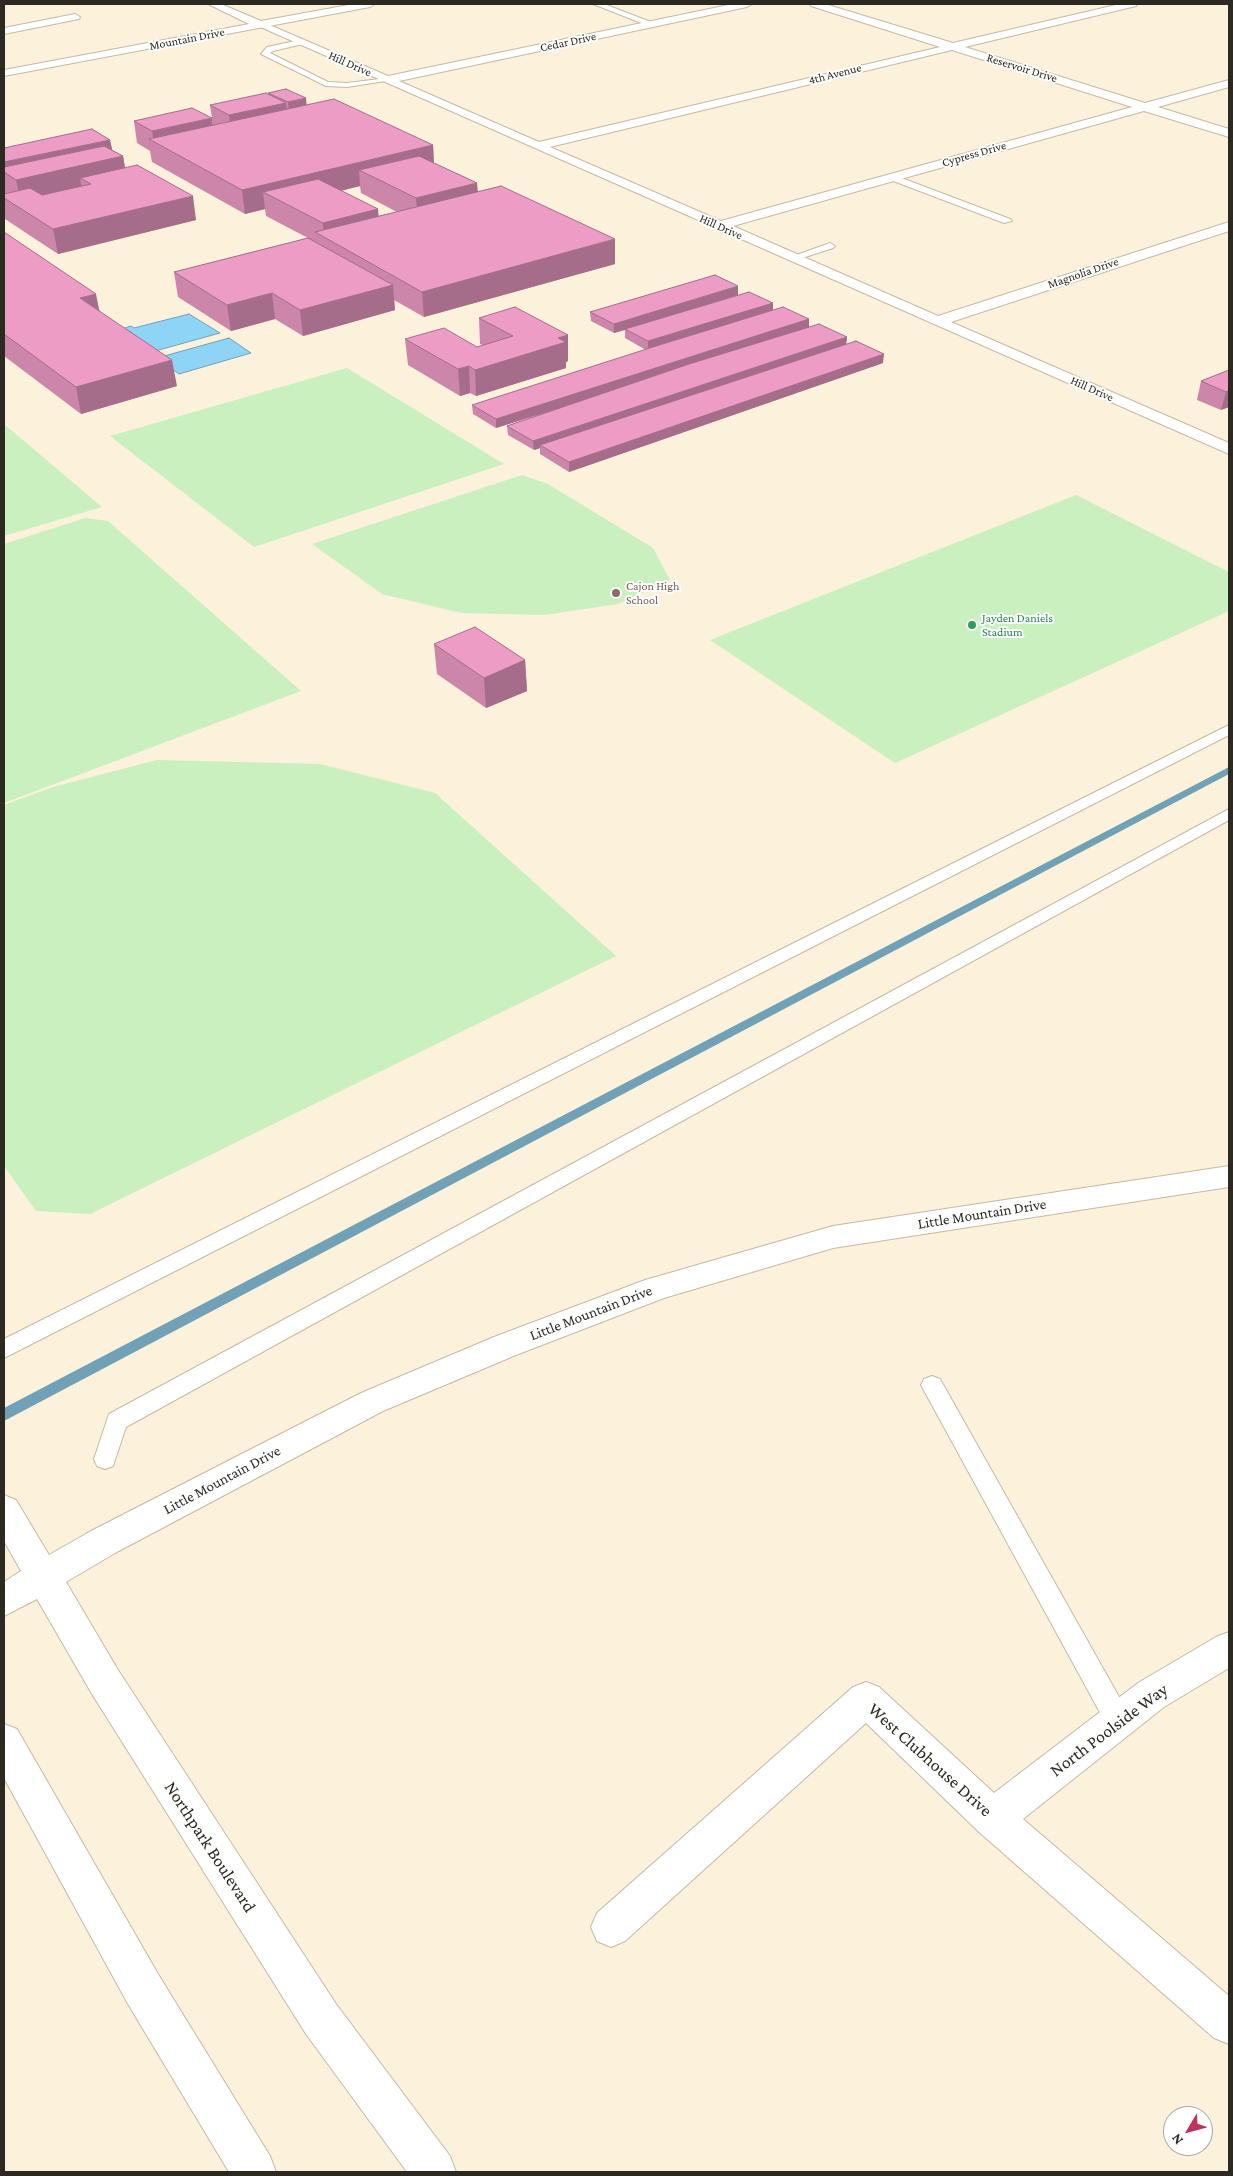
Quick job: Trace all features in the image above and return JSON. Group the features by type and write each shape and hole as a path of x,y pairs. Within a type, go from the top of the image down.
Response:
{"street":[{"name":"Hill Drive","path":"213,4 1229,449"},
{"name":"Mountain Drive","path":"4,74 370,4"},
{"name":"Cedar Drive","path":"388,80 747,4"},
{"name":"Reservoir Drive","path":"815,4 1229,133"},
{"name":"4th Avenue","path":"538,146 1132,4"},
{"path":"4,31 75,17 62,9"},
{"name":"Cypress Drive","path":"719,226 1229,83"},
{"name":"Magnolia Drive","path":"938,322 1229,226"},
{"path":"1211,441 1229,434"},
{"name":"Little Mountain Drive","path":"4,1600 104,1542 372,1402 505,1346 656,1288 834,1237 1229,1176"},
{"name":"Northpark Boulevard","path":"4,1510 105,1682 321,2019 434,2172"},
{"name":"North Poolside Way","path":"993,1818 1151,1695 1229,1649"},
{"name":"West Clubhouse Drive","path":"611,1927 866,1699 993,1818 1229,2023"},
{"path":"4,1742 142,1989 254,2172"}],"lane":[{"path":"601,4 597,4 652,24"},
{"path":"300,42 270,49 265,54 326,84 347,85 388,80"},
{"path":"891,177 1007,222"},
{"path":"792,258 830,246"},
{"path":"4,1349 1229,729"},
{"path":"105,1459 117,1420 1229,814"},
{"path":"932,1385 1118,1720"}],"green space":[{"path":"347,368 504,464 254,547 110,436"},
{"path":"4,424 102,507 4,536"},
{"path":"522,475 548,484 653,548 670,580 618,604 544,615 461,613 382,594 312,544"},
{"name":"Jayden Daniels Stadium","path":"1076,495 1229,572 1229,611 895,763 710,640"},
{"path":"85,518 108,521 301,691 4,803 4,544"},
{"path":"157,760 320,764 435,793 616,956 90,1214 36,1211 4,1166 4,805 53,787"}],"water":[{"path":"189,314 220,333 148,353 115,331 131,326 134,328"},
{"path":"229,338 251,353 179,374 157,358"}],"building":[{"path":"286,89 306,98 288,102 268,93"},
{"path":"266,93 286,103 229,115 210,105"},
{"path":"334,99 433,145 242,190 149,139"},
{"path":"192,108 212,118 152,131 134,121"},
{"path":"92,129 110,140 4,162 4,148"},
{"path":"104,146 123,156 16,180 4,172 4,167"},
{"path":"419,156 477,183 416,198 359,170"},
{"path":"137,165 193,196 53,229 4,198 4,194 30,188 42,195 91,184 80,178"},
{"path":"318,179 378,209 323,223 263,192"},
{"path":"501,186 615,239 422,292 315,232"},
{"path":"4,232 96,294 80,298 172,360 76,387 4,334"},
{"path":"308,238 393,285 300,310 272,293 227,305 174,272"},
{"path":"715,275 738,286 614,324 590,312"},
{"path":"749,292 773,303 648,341 625,329"},
{"path":"515,307 568,335 558,338 566,342 475,370 469,366 458,369 405,339 444,328 477,347 513,336 479,318"},
{"path":"783,307 809,319 496,419 472,405 656,346"},
{"path":"819,324 847,337 533,441 507,426 689,364"},
{"path":"856,341 884,354 569,462 540,445"},
{"path":"1229,370 1229,390 1226,392 1201,381"},
{"path":"475,627 525,660 484,678 434,644"}],"waterway":[{"path":"4,1415 1229,770"}],"place":[{"name":"Cajon High School","path":"616,593"},
{"name":"Jayden Daniels Stadium","path":"972,625"}]}
